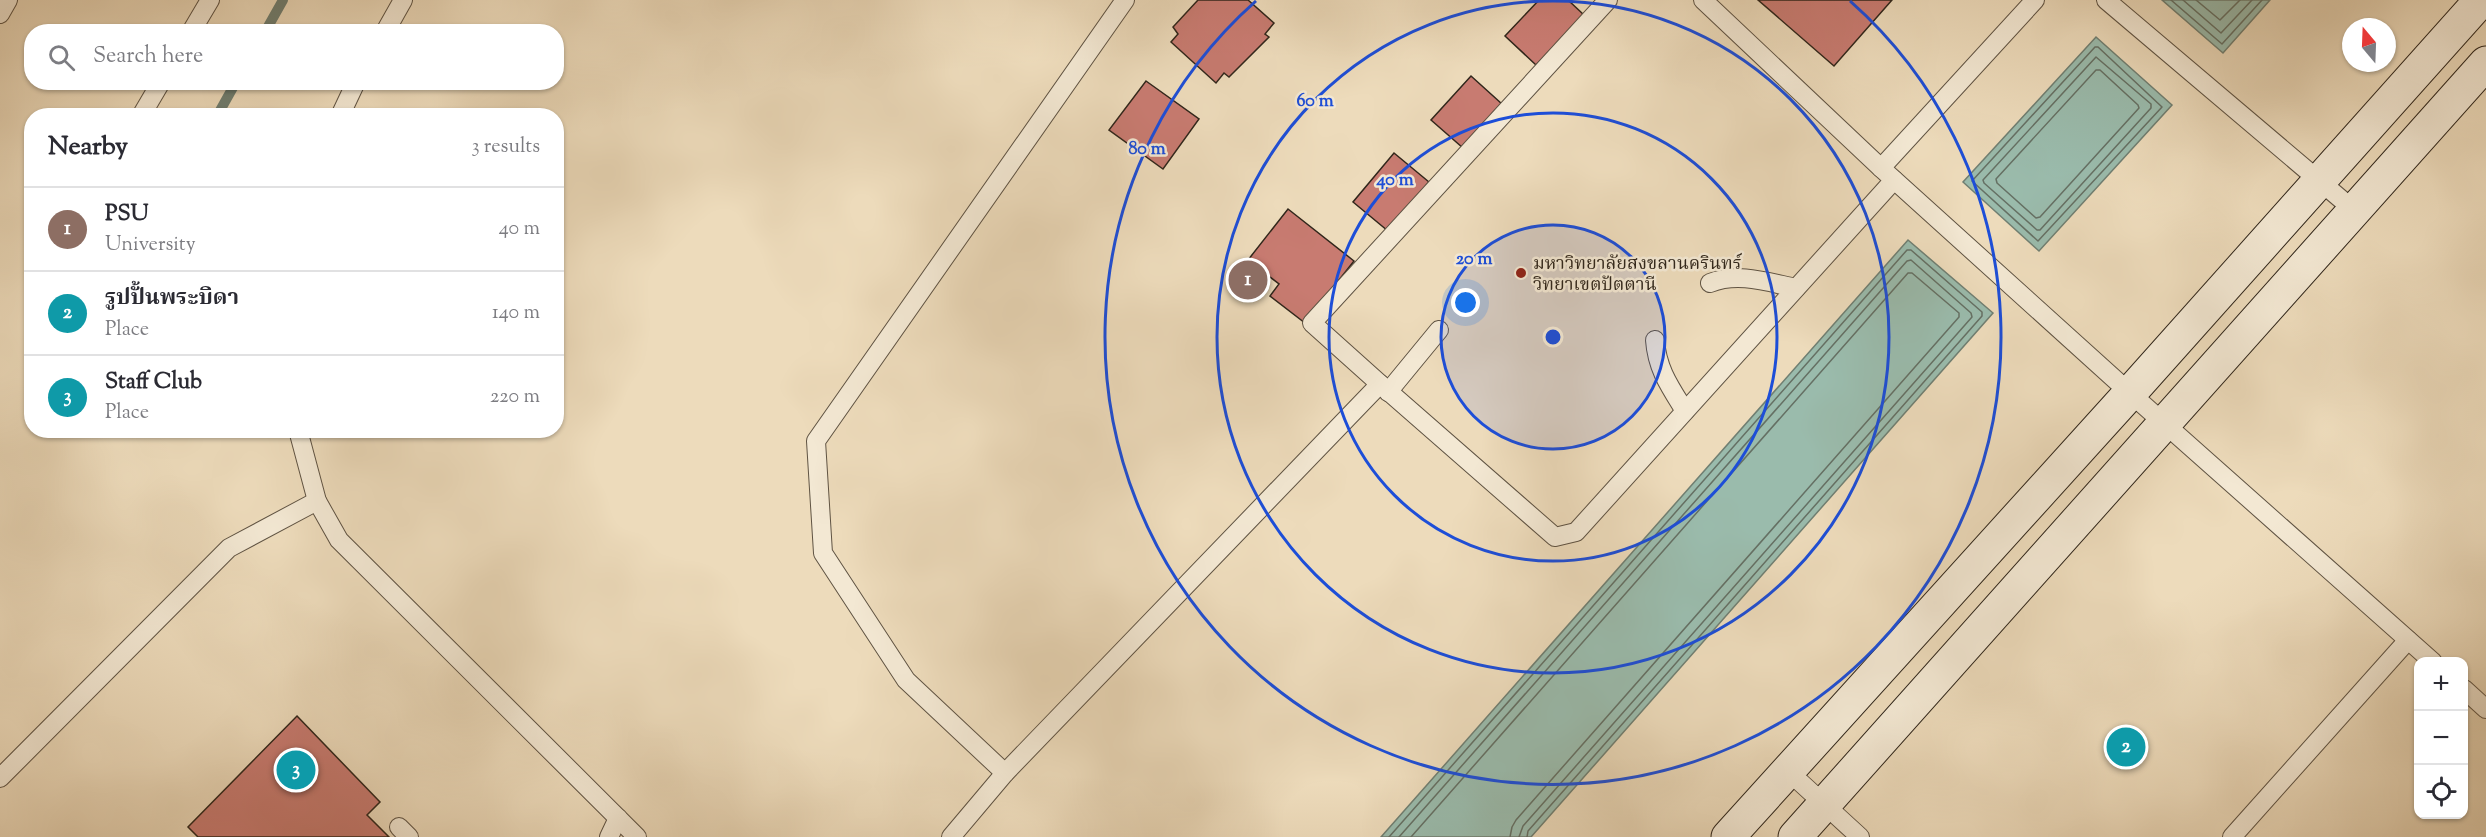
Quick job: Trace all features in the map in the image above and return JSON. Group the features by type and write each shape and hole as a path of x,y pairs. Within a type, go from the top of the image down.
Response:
{"main road":[{"path":"1728,837 2130,393 2481,0"},
{"path":"1795,837 2486,63"}],"lane":[{"path":"0,14 8,0"},
{"path":"196,24 210,0"},
{"path":"390,24 403,0"},
{"path":"1005,773 906,680 823,553 816,441 1125,0"},
{"path":"1608,0 1312,323 1556,537 1576,532 1797,288 1887,174 2035,0"},
{"path":"1703,0 1887,174 2427,657"},
{"path":"2106,0 2355,211"},
{"path":"146,108 156,90"},
{"path":"344,108 352,90"},
{"path":"1710,283 1724,277 1742,277 1797,288"},
{"path":"951,837 1005,773 1439,330"},
{"path":"1655,340 1656,358 1662,375 1685,411"},
{"path":"300,438 318,501 339,540 637,837"},
{"path":"0,778 229,548 318,501"},
{"path":"2232,837 2408,640"},
{"path":"2468,693 2486,709"},
{"path":"1788,771 1860,837"},
{"path":"609,837 618,818"}],"water":[{"path":"2162,0 2270,0 2223,53"},
{"path":"2096,37 2172,105 2039,251 1963,182"},
{"path":"1908,240 1993,313 1531,837 1381,837"}],"building":[{"path":"1198,0 1248,0 1274,23 1265,34 1269,37 1229,77 1224,73 1216,83 1171,42 1178,34 1173,27"},
{"path":"1539,0 1568,0 1584,15 1536,65 1505,36"},
{"path":"1758,0 1892,0 1834,66"},
{"path":"1471,76 1502,104 1463,148 1431,120"},
{"path":"1146,81 1199,119 1163,169 1109,130"},
{"path":"1394,153 1429,182 1388,231 1353,202"},
{"path":"1288,209 1354,261 1305,323 1270,296 1279,284 1248,260"},
{"path":"297,716 380,802 367,815 389,837 198,837 188,827"}],"waterway":[{"path":"270,24 283,0"},
{"path":"221,108 232,90"}],"place":[{"name":"มหาวิทยาลัยสงขลานครินทร์ วิทยาเขตปัตตานี","path":"1521,273"},
{"name":"PSU","path":"1248,280"},
{"name":"รูปปั้นพระบิดา","path":"2126,747"},
{"name":"Staff Club","path":"296,770"}]}
